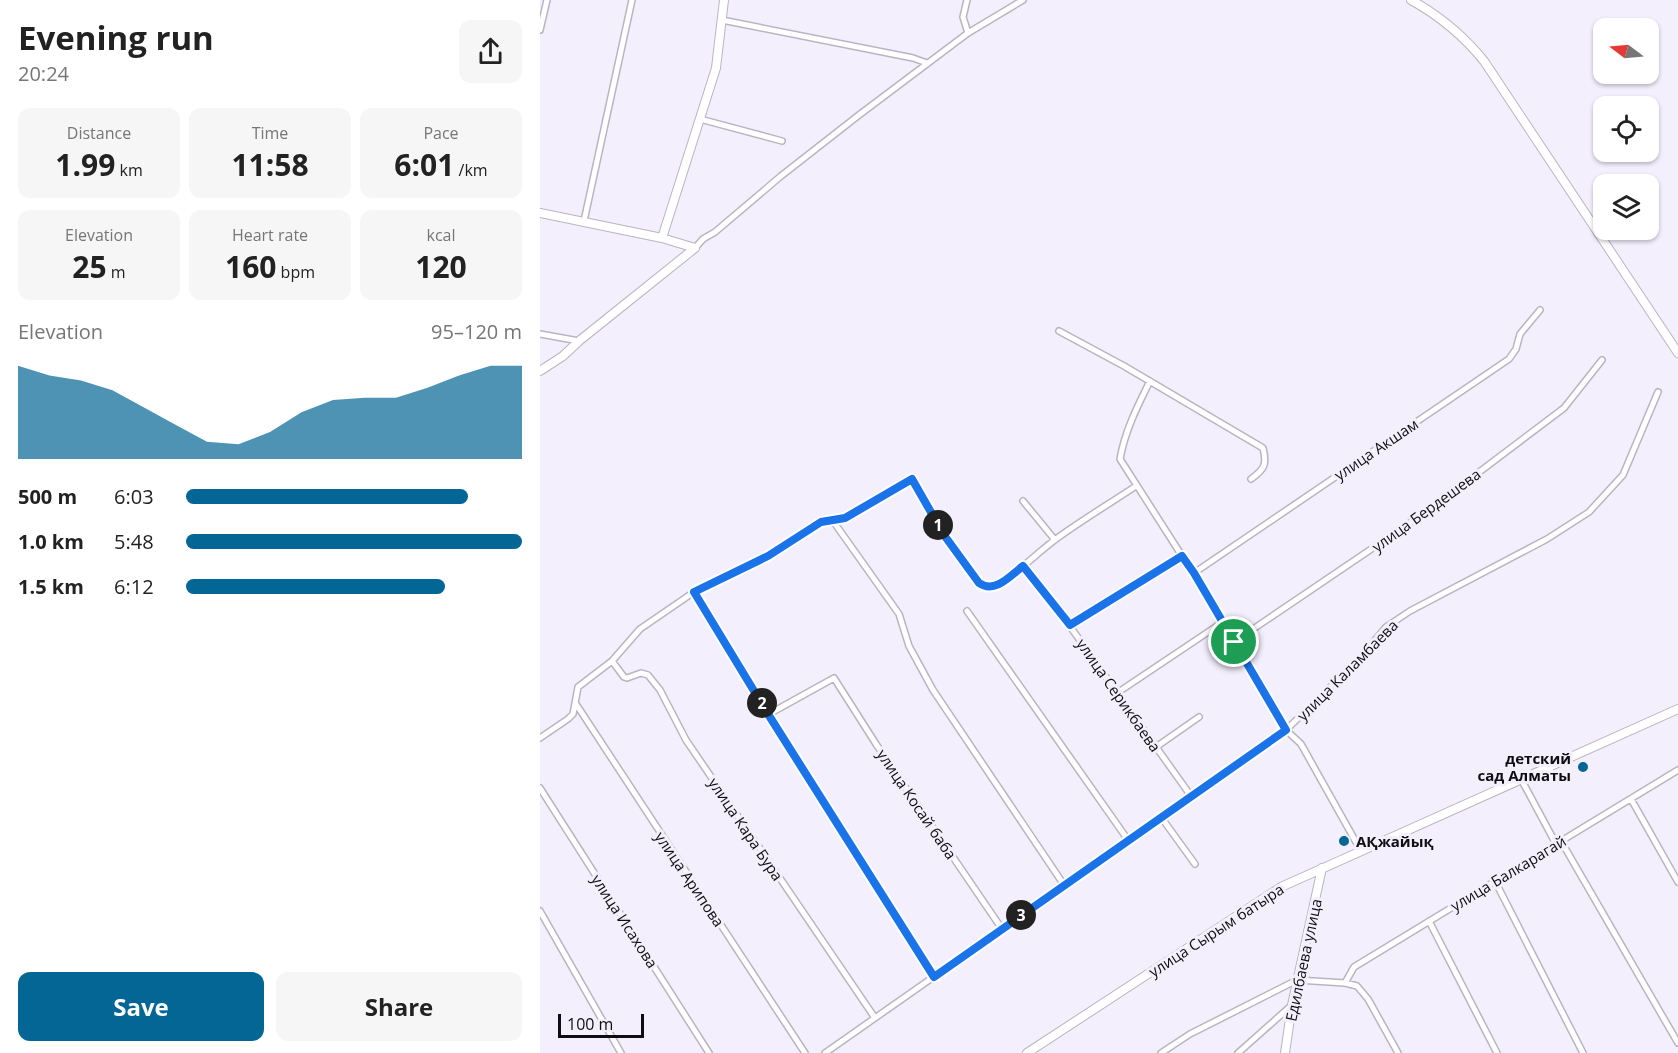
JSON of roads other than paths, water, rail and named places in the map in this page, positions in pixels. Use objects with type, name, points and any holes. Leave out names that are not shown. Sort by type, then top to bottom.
[{"type":"street","points":[[540,30],[547,0]]},
{"type":"street","points":[[585,221],[632,0]]},
{"type":"street","points":[[662,238],[716,68],[724,0]]},
{"type":"street","points":[[967,0],[963,18],[968,33]]},
{"type":"street","points":[[540,371],[563,357],[579,341],[781,176],[927,63],[968,33],[1023,0]]},
{"type":"street","points":[[1411,0],[1450,25],[1484,61],[1678,353]]},
{"type":"street","points":[[722,20],[913,58],[927,63]]},
{"type":"street","points":[[700,119],[782,141]]},
{"type":"street","points":[[540,213],[662,238],[695,248]]},
{"type":"street","name":"улица Акшам","points":[[1194,573],[1509,359],[1516,349],[1520,334],[1540,310]]},
{"type":"street","points":[[1059,331],[1150,381],[1263,448],[1266,461],[1261,472],[1251,479]]},
{"type":"street","points":[[540,334],[579,341]]},
{"type":"street","name":"улица Бердешева","points":[[1234,642],[1429,510],[1564,408],[1602,360]]},
{"type":"street","points":[[1150,381],[1131,419],[1120,459],[1194,573],[1286,730],[1301,744],[1361,851]]},
{"type":"street","name":"улица Каламбаева","points":[[825,1053],[1286,730],[1359,659],[1386,627],[1410,611],[1547,539],[1589,512],[1623,475],[1658,392]]},
{"type":"street","points":[[540,738],[573,714],[578,687],[612,661],[640,629],[694,592],[768,556],[821,522],[845,518],[912,479],[944,535],[979,583],[991,588],[1056,540],[1136,486]]},
{"type":"street","points":[[1023,501],[1056,540]]},
{"type":"street","points":[[833,521],[899,614],[909,646],[933,690],[1064,885]]},
{"type":"street","points":[[1070,625],[1182,556]]},
{"type":"street","name":"улица Серикбаева","points":[[1023,566],[1070,625],[1191,796]]},
{"type":"street","points":[[694,592],[934,977]]},
{"type":"street","points":[[966,611],[1128,840]]},
{"type":"street","points":[[1117,693],[1223,622]]},
{"type":"street","name":"улица Кара Бура","points":[[612,661],[624,677],[641,673],[648,675],[660,690],[686,740],[875,1018]]},
{"type":"street","name":"улица Косай баба","points":[[768,714],[834,678],[876,744],[1002,929]]},
{"type":"street","name":"улица Арипова","points":[[576,704],[805,1053]]},
{"type":"street","name":"улица Сырым батыра","points":[[1027,1053],[1281,887],[1678,709]]},
{"type":"street","points":[[1156,747],[1199,717]]},
{"type":"street","name":"улица Балкарагай","points":[[1344,983],[1354,967],[1678,770]]},
{"type":"street","points":[[1521,779],[1678,1043]]},
{"type":"street","name":"улица Исахова","points":[[540,788],[709,1053]]},
{"type":"street","points":[[1631,799],[1678,882]]},
{"type":"street","points":[[1161,818],[1195,864]]},
{"type":"street","name":"Едилбаева улица","points":[[1285,1053],[1297,980],[1322,868]]},
{"type":"street","points":[[1495,881],[1583,1053]]},
{"type":"street","points":[[540,911],[621,1053]]},
{"type":"street","points":[[1429,921],[1497,1053]]},
{"type":"street","points":[[1161,1053],[1190,1034],[1297,980],[1357,986],[1368,999],[1398,1053]]},
{"type":"street","points":[[1238,1053],[1292,1005]]},
{"type":"place","name":"детский сад Алматы","points":[[1583,767]]},
{"type":"place","name":"АҚжайық","points":[[1344,841]]}]
